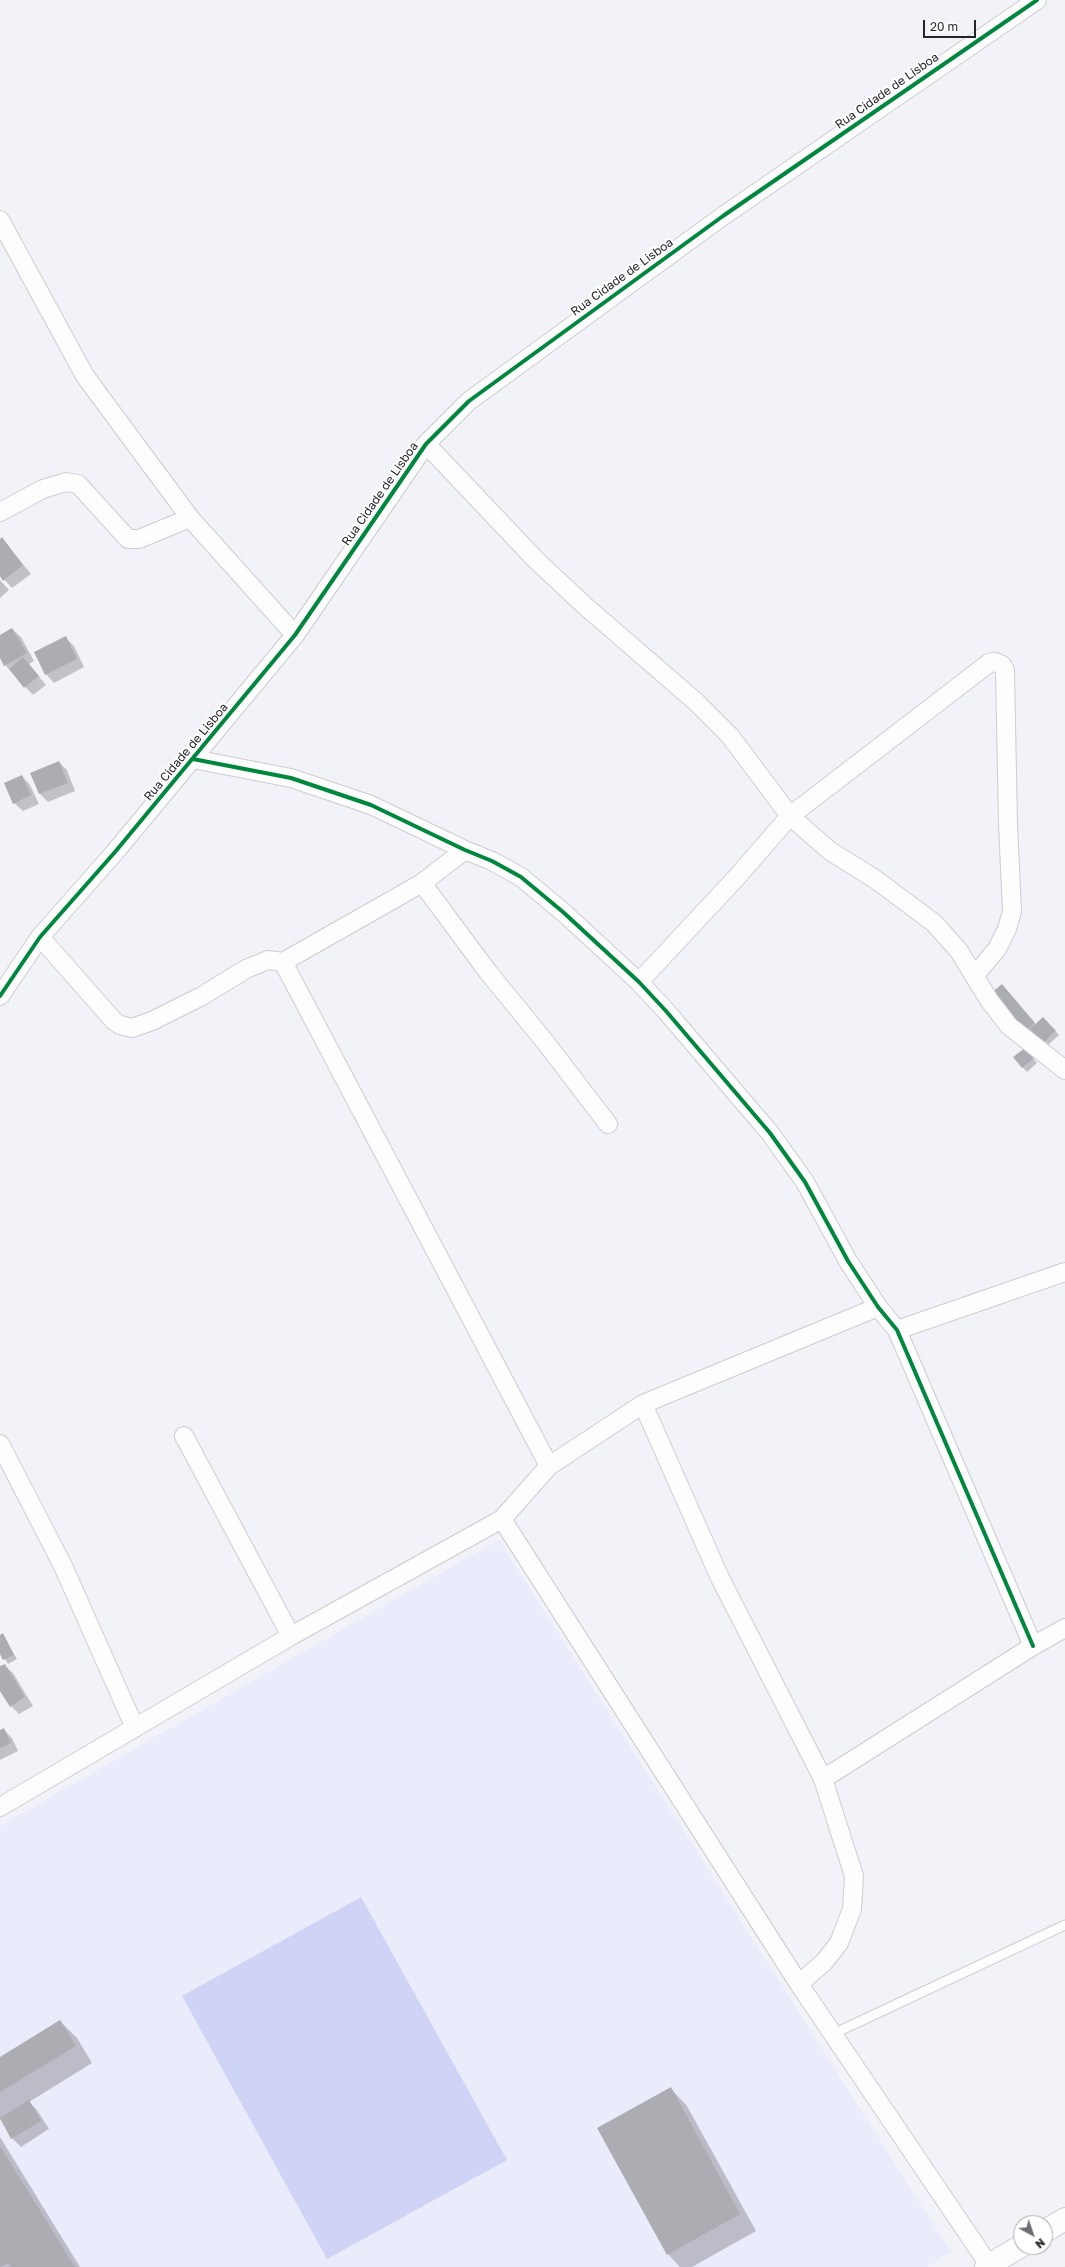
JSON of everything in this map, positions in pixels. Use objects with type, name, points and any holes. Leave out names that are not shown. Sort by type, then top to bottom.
[{"type":"street","name":"Rua Cidade de Lisboa","points":[[0,996],[40,937],[193,759],[295,634],[426,444],[469,401],[723,216],[1037,0]]},
{"type":"street","points":[[0,220],[85,376],[190,518],[295,634]]},
{"type":"street","points":[[426,444],[552,575],[660,673],[695,701],[730,736],[790,816],[830,851],[875,879],[934,923],[959,951],[989,1000],[1009,1026],[1065,1070]]},
{"type":"street","points":[[0,512],[43,489],[66,482],[78,484],[128,539],[139,539],[190,518]]},
{"type":"street","points":[[639,982],[736,878],[790,816],[989,663],[997,662],[1002,665],[1005,670],[1008,825],[1012,911],[1008,929],[997,949],[975,975]]},
{"type":"street","points":[[193,759],[298,780],[371,805],[465,850],[492,861],[521,877],[563,912],[639,982],[666,1011],[770,1133],[805,1182],[848,1261],[878,1308],[897,1330],[1033,1646]]},
{"type":"street","points":[[40,937],[114,1021],[120,1025],[132,1028],[152,1021],[202,996],[246,969],[268,960],[283,962],[422,883],[465,850]]},
{"type":"street","points":[[422,883],[488,972],[546,1043],[608,1124]]},
{"type":"street","points":[[283,962],[549,1466]]},
{"type":"street","points":[[897,1330],[1065,1272]]},
{"type":"street","points":[[0,1807],[291,1636],[502,1519],[549,1466],[643,1404],[878,1308]]},
{"type":"street","points":[[643,1404],[720,1578],[823,1779],[854,1876],[852,1909],[839,1943],[824,1962],[799,1984]]},
{"type":"street","points":[[184,1436],[291,1636]]},
{"type":"street","points":[[0,1444],[63,1566],[134,1728]]},
{"type":"street","points":[[502,1519],[799,1984],[988,2266],[1013,2251]]},
{"type":"street","points":[[823,1779],[1033,1646],[1065,1628]]},
{"type":"street","points":[[1053,2226],[1065,2219]]},
{"type":"lane","points":[[833,2034],[1065,1925]]},
{"type":"shaded area","points":[[499,1540],[951,2252],[926,2267],[0,2267],[0,1826]]},
{"type":"shaded area","points":[[361,1897],[507,2160],[327,2259],[182,1996]]},
{"type":"building","points":[[2,537],[23,565],[3,581],[0,576],[0,539]]},
{"type":"building","points":[[12,628],[27,653],[4,666],[0,658],[0,635]]},
{"type":"building","points":[[66,636],[77,659],[45,675],[34,652]]},
{"type":"building","points":[[23,657],[39,676],[24,688],[9,669]]},
{"type":"building","points":[[59,761],[68,783],[39,794],[30,773]]},
{"type":"building","points":[[22,775],[31,795],[13,804],[4,783]]},
{"type":"building","points":[[1002,984],[1035,1023],[1022,1034],[989,995]]},
{"type":"building","points":[[1043,1017],[1056,1031],[1043,1043],[1030,1029]]},
{"type":"building","points":[[1025,1048],[1034,1058],[1022,1068],[1013,1057]]},
{"type":"building","points":[[3,1633],[14,1655],[3,1660],[0,1654],[0,1635]]},
{"type":"building","points":[[5,1664],[25,1697],[10,1707],[0,1691],[0,1666]]},
{"type":"building","points":[[4,1728],[11,1743],[0,1748],[0,1730]]},
{"type":"building","points":[[60,2020],[76,2046],[0,2092],[0,2057]]},
{"type":"building","points":[[671,2087],[740,2214],[667,2255],[597,2128]]},
{"type":"building","points":[[29,2100],[41,2121],[11,2139],[0,2118]]},
{"type":"building","points":[[0,2146],[75,2267],[11,2267],[8,2263],[0,2267]]},
{"type":"cycle path","points":[[0,996],[40,937],[115,852],[295,635],[426,444],[469,401],[723,216],[1037,0]]},
{"type":"cycle path","points":[[193,759],[291,778],[371,805],[465,850],[492,861],[521,877],[563,912],[639,982],[666,1011],[770,1133],[805,1182],[848,1261],[878,1307],[897,1330],[1033,1646]]}]
